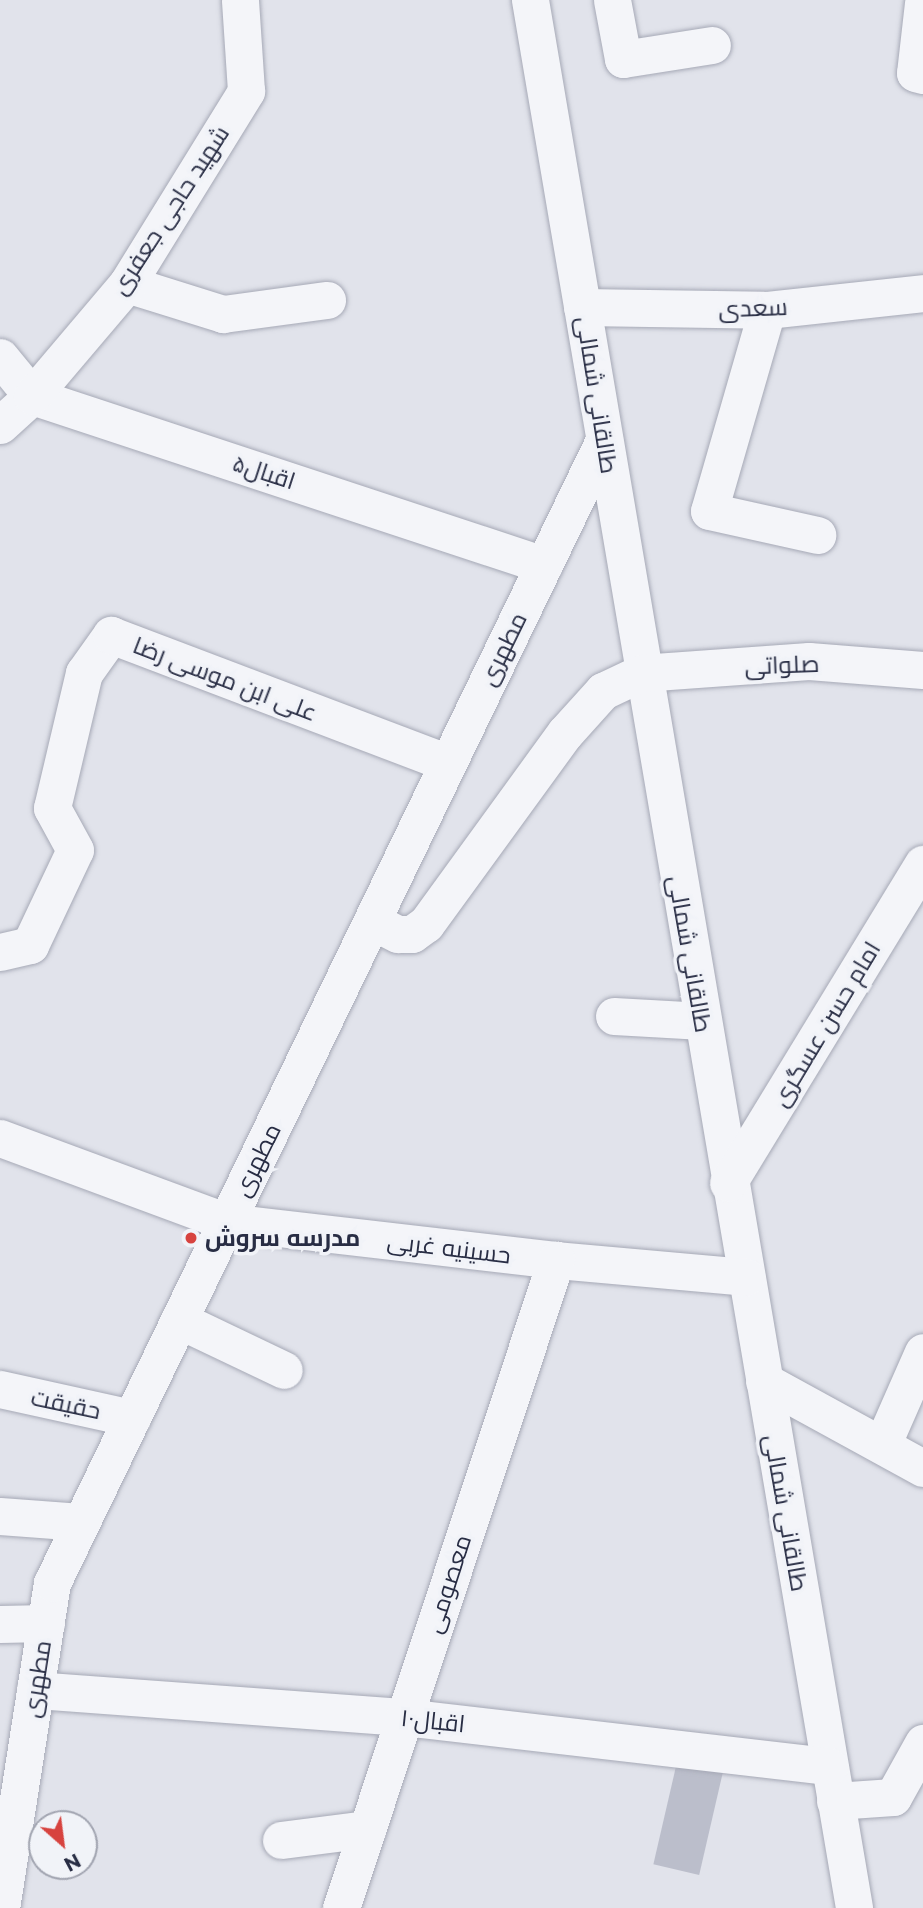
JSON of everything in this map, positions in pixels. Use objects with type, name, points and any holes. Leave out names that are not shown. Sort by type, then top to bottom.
[{"type":"street","name":"شهید حاجی جعفری","points":[[0,425],[32,396],[127,284],[246,91],[240,0]]},
{"type":"street","name":"طالقانی شمالی","points":[[530,0],[641,673],[854,1908]]},
{"type":"street","points":[[612,0],[623,60],[712,45]]},
{"type":"street","points":[[923,3],[915,73],[923,75]]},
{"type":"street","points":[[127,284],[223,314],[327,300]]},
{"type":"street","name":"سعدی","points":[[582,307],[767,310],[923,293]]},
{"type":"street","points":[[767,310],[709,510],[817,535]]},
{"type":"street","points":[[0,357],[32,396]]},
{"type":"street","name":"اقبال۵","points":[[32,396],[544,565]]},
{"type":"street","name":"مطهری","points":[[1,1908],[10,1784],[35,1689],[52,1583],[604,440]]},
{"type":"street","name":"علی ابن موسی رضا","points":[[0,951],[30,945],[75,850],[52,808],[84,673],[111,635],[448,763]]},
{"type":"street","name":"صلواتی","points":[[641,673],[809,662],[923,670]]},
{"type":"street","points":[[372,921],[398,934],[412,934],[426,924],[565,733],[603,691],[641,673]]},
{"type":"street","name":"امام حسن عسگری","points":[[728,1183],[923,864]]},
{"type":"street","points":[[614,1016],[702,1021]]},
{"type":"street","name":"حسینیه غربی","points":[[0,1138],[227,1222],[555,1260],[746,1277]]},
{"type":"street","name":"معصومی","points":[[341,1908],[555,1260]]},
{"type":"street","points":[[179,1320],[284,1370]]},
{"type":"street","points":[[883,1443],[923,1352]]},
{"type":"street","points":[[764,1381],[883,1443],[923,1468]]},
{"type":"street","name":"حقیقت","points":[[0,1389],[132,1418]]},
{"type":"street","points":[[0,1516],[81,1522]]},
{"type":"street","points":[[0,1624],[46,1623]]},
{"type":"street","name":"اقبال۱۰","points":[[35,1689],[404,1717],[832,1784],[893,1797],[923,1743]]},
{"type":"street","points":[[281,1840],[367,1829]]},
{"type":"building","points":[[677,1762],[723,1773],[699,1875],[653,1864]]},
{"type":"place","name":"مدرسه سروش","points":[[191,1238]]}]
